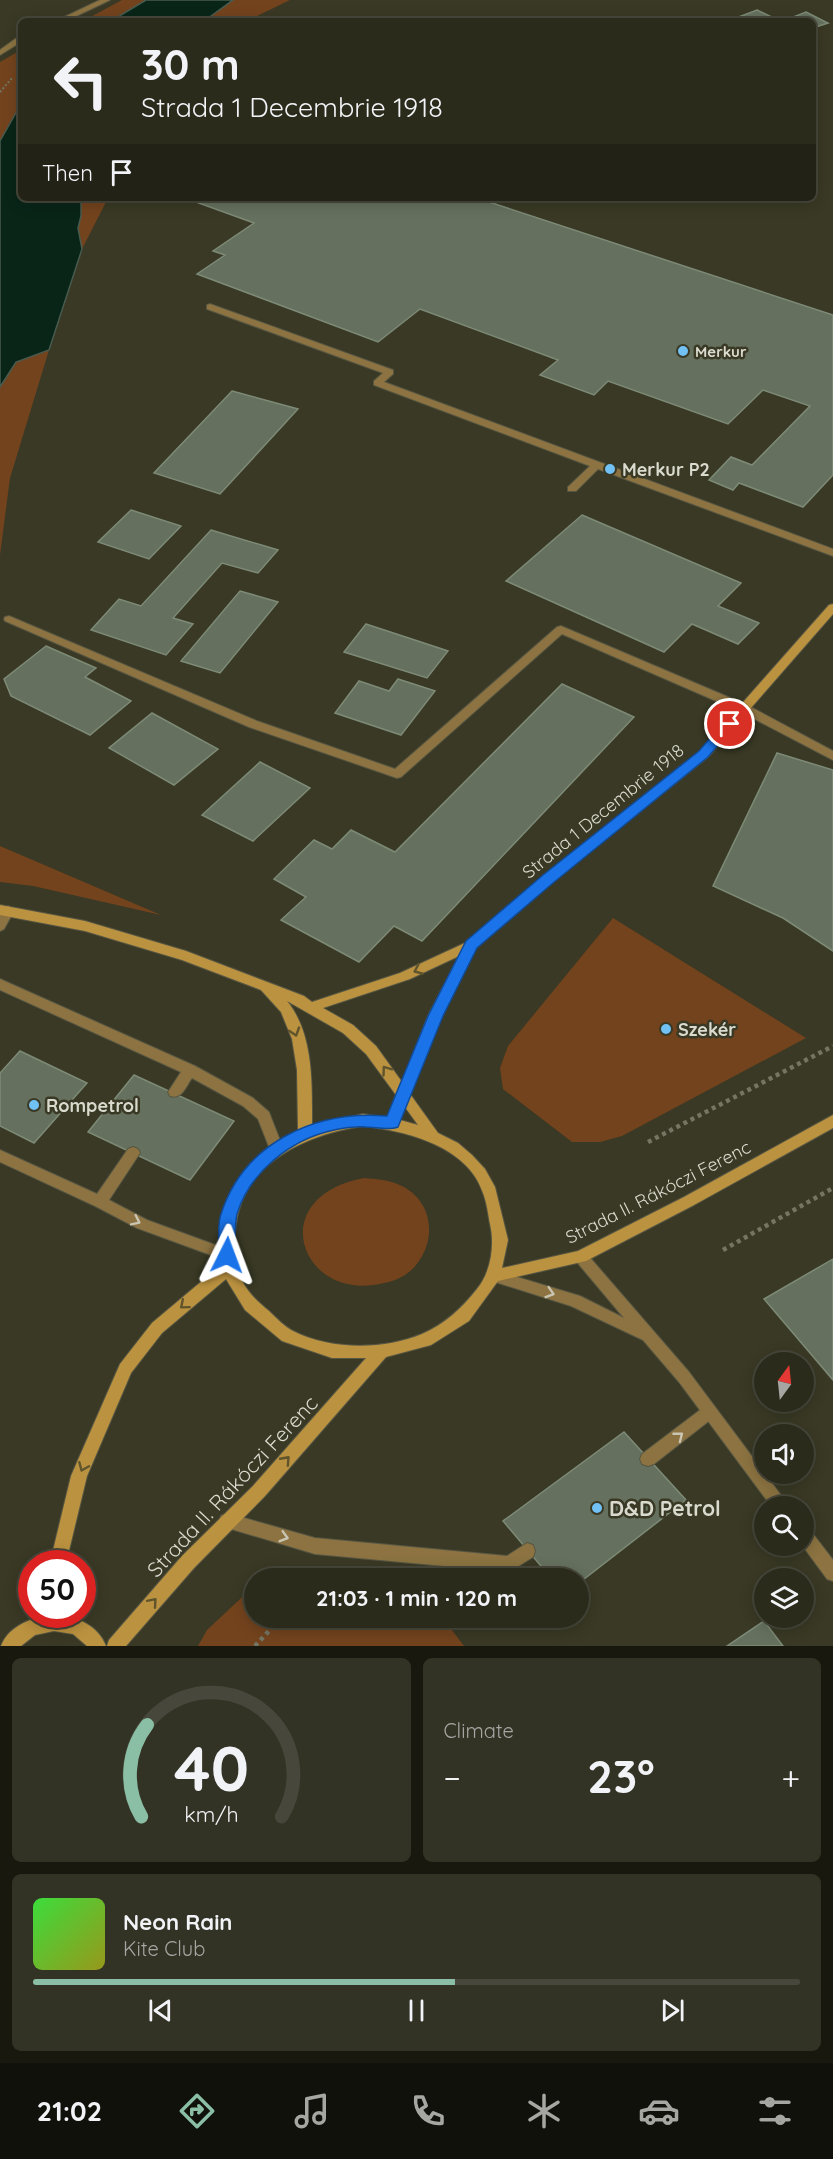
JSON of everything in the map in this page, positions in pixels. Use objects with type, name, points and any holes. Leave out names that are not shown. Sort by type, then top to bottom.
[{"type":"main road","name":"Strada 1 Decembrie 1918","points":[[392,1123],[435,1016],[471,945],[548,879],[704,754],[833,608]]},
{"type":"main road","points":[[4,910],[85,926],[186,956],[263,985],[311,1007],[348,1029],[371,1050],[432,1135]]},
{"type":"main road","points":[[311,1007],[405,976],[471,945]]},
{"type":"main road","points":[[263,985],[288,1012],[300,1046],[304,1077],[305,1132]]},
{"type":"main road","points":[[353,1121],[392,1123],[432,1135],[462,1154],[485,1180],[498,1210],[502,1243],[494,1276],[476,1304],[450,1328],[417,1344],[380,1354],[346,1354],[314,1348],[284,1334],[259,1316],[240,1293],[228,1261],[229,1215],[246,1178],[276,1148],[305,1132],[333,1124],[353,1121]]},
{"type":"main road","name":"Strada II. Rákóczi Ferenc","points":[[494,1276],[581,1257],[689,1201],[833,1121]]},
{"type":"main road","points":[[61,1550],[79,1476],[125,1369],[157,1328],[228,1261]]},
{"type":"main road","name":"Strada II. Rákóczi Ferenc","points":[[115,1646],[188,1562],[259,1491],[338,1404],[380,1354]]},
{"type":"main road","points":[[9,1646],[30,1628]]},
{"type":"main road","points":[[79,1628],[85,1630],[98,1646]]},
{"type":"street","points":[[67,18],[106,0]]},
{"type":"street","points":[[0,53],[18,41]]},
{"type":"street","points":[[210,307],[390,372],[377,383],[833,553]]},
{"type":"street","points":[[572,489],[598,464]]},
{"type":"street","points":[[9,619],[253,724],[397,774],[561,629],[743,708],[833,756]]},
{"type":"street","points":[[0,926],[4,910]]},
{"type":"street","points":[[0,984],[190,1070],[248,1102],[264,1116],[276,1148]]},
{"type":"street","points":[[175,1092],[190,1070]]},
{"type":"street","points":[[100,1203],[133,1153]]},
{"type":"street","points":[[0,1156],[142,1224],[228,1261]]},
{"type":"street","points":[[581,1257],[684,1377],[773,1496]]},
{"type":"street","points":[[494,1276],[575,1301],[648,1337]]},
{"type":"street","points":[[648,1459],[709,1412]]},
{"type":"street","points":[[227,1521],[315,1546],[509,1564],[527,1551]]},
{"type":"street","points":[[814,1548],[833,1573]]},
{"type":"path","points":[[648,1142],[833,1046]]},
{"type":"path","points":[[723,1250],[833,1188]]},
{"type":"path","points":[[255,1646],[272,1628]]},
{"type":"shaded area","points":[[122,0],[146,0],[116,18],[89,18]]},
{"type":"shaded area","points":[[146,0],[233,0],[208,18],[116,18]]},
{"type":"shaded area","points":[[233,0],[290,0],[253,18],[208,18]]},
{"type":"shaded area","points":[[18,52],[18,109],[0,141],[0,62]]},
{"type":"shaded area","points":[[18,109],[18,201],[81,201],[78,228],[82,249],[49,350],[16,362],[0,387],[0,141]]},
{"type":"shaded area","points":[[81,201],[106,201],[82,249],[78,228]]},
{"type":"shaded area","points":[[49,350],[10,478],[0,555],[0,387],[16,362]]},
{"type":"shaded area","points":[[0,846],[161,915],[33,886],[0,882]]},
{"type":"shaded area","points":[[613,918],[806,1038],[622,1136],[600,1142],[572,1142],[503,1089],[500,1068],[508,1046]]},
{"type":"shaded area","points":[[364,1178],[394,1183],[414,1194],[426,1213],[429,1234],[422,1255],[406,1275],[384,1283],[355,1285],[332,1278],[314,1264],[305,1246],[304,1225],[312,1205],[332,1189]]},
{"type":"shaded area","points":[[244,1595],[244,1628],[450,1628],[464,1646],[198,1646],[207,1630]]},
{"type":"building","points":[[757,10],[774,18],[736,18]]},
{"type":"building","points":[[806,12],[828,23],[816,27],[816,18],[791,18]]},
{"type":"building","name":"Merkur","points":[[193,201],[486,201],[833,315],[833,475],[803,507],[739,483],[733,490],[709,480],[731,457],[752,465],[810,406],[763,390],[728,424],[608,381],[594,395],[540,375],[558,360],[420,309],[378,342],[197,274],[225,255],[213,251],[254,223]]},
{"type":"building","points":[[232,391],[298,409],[220,494],[154,473]]},
{"type":"building","points":[[131,510],[181,526],[149,559],[98,542]]},
{"type":"building","points":[[582,515],[741,583],[718,606],[759,623],[738,644],[692,624],[664,652],[506,581]]},
{"type":"building","points":[[211,530],[278,550],[258,573],[222,563],[173,618],[193,624],[166,655],[91,630],[119,599],[141,606]]},
{"type":"building","points":[[240,591],[278,602],[220,673],[181,661]]},
{"type":"building","points":[[366,624],[448,651],[427,678],[344,652]]},
{"type":"building","points":[[46,646],[96,668],[85,677],[131,701],[90,735],[11,696],[4,679]]},
{"type":"building","points":[[398,679],[435,691],[401,735],[335,713],[359,681],[389,691]]},
{"type":"building","points":[[562,684],[634,717],[422,941],[394,926],[359,962],[281,920],[306,897],[274,879],[314,840],[332,849],[351,830],[395,852]]},
{"type":"building","points":[[152,713],[218,749],[174,785],[109,748]]},
{"type":"building","points":[[777,753],[833,770],[833,951],[783,918],[713,886]]},
{"type":"building","points":[[260,762],[310,788],[253,841],[202,815]]},
{"type":"building","name":"Rompetrol","points":[[20,1051],[87,1083],[34,1143],[0,1126],[0,1073]]},
{"type":"building","points":[[134,1075],[234,1121],[190,1180],[88,1132]]},
{"type":"building","points":[[833,1259],[833,1380],[814,1358],[814,1352],[809,1352],[764,1299]]},
{"type":"building","points":[[624,1432],[686,1500],[589,1575],[589,1568],[543,1568],[503,1521]]},
{"type":"building","points":[[754,1628],[769,1628],[783,1646],[727,1646]]},
{"type":"place","name":"Merkur","points":[[683,351]]},
{"type":"place","name":"Merkur P2","points":[[610,469]]},
{"type":"place","name":"Szekér","points":[[666,1029]]},
{"type":"place","name":"Rompetrol","points":[[34,1105]]},
{"type":"place","name":"D&D Petrol","points":[[597,1508]]},
{"type":"route","points":[[227,1255],[229,1215],[246,1178],[276,1148],[305,1132],[333,1124],[363,1120],[392,1123],[435,1016],[471,945],[548,879],[704,754],[730,724]]}]
